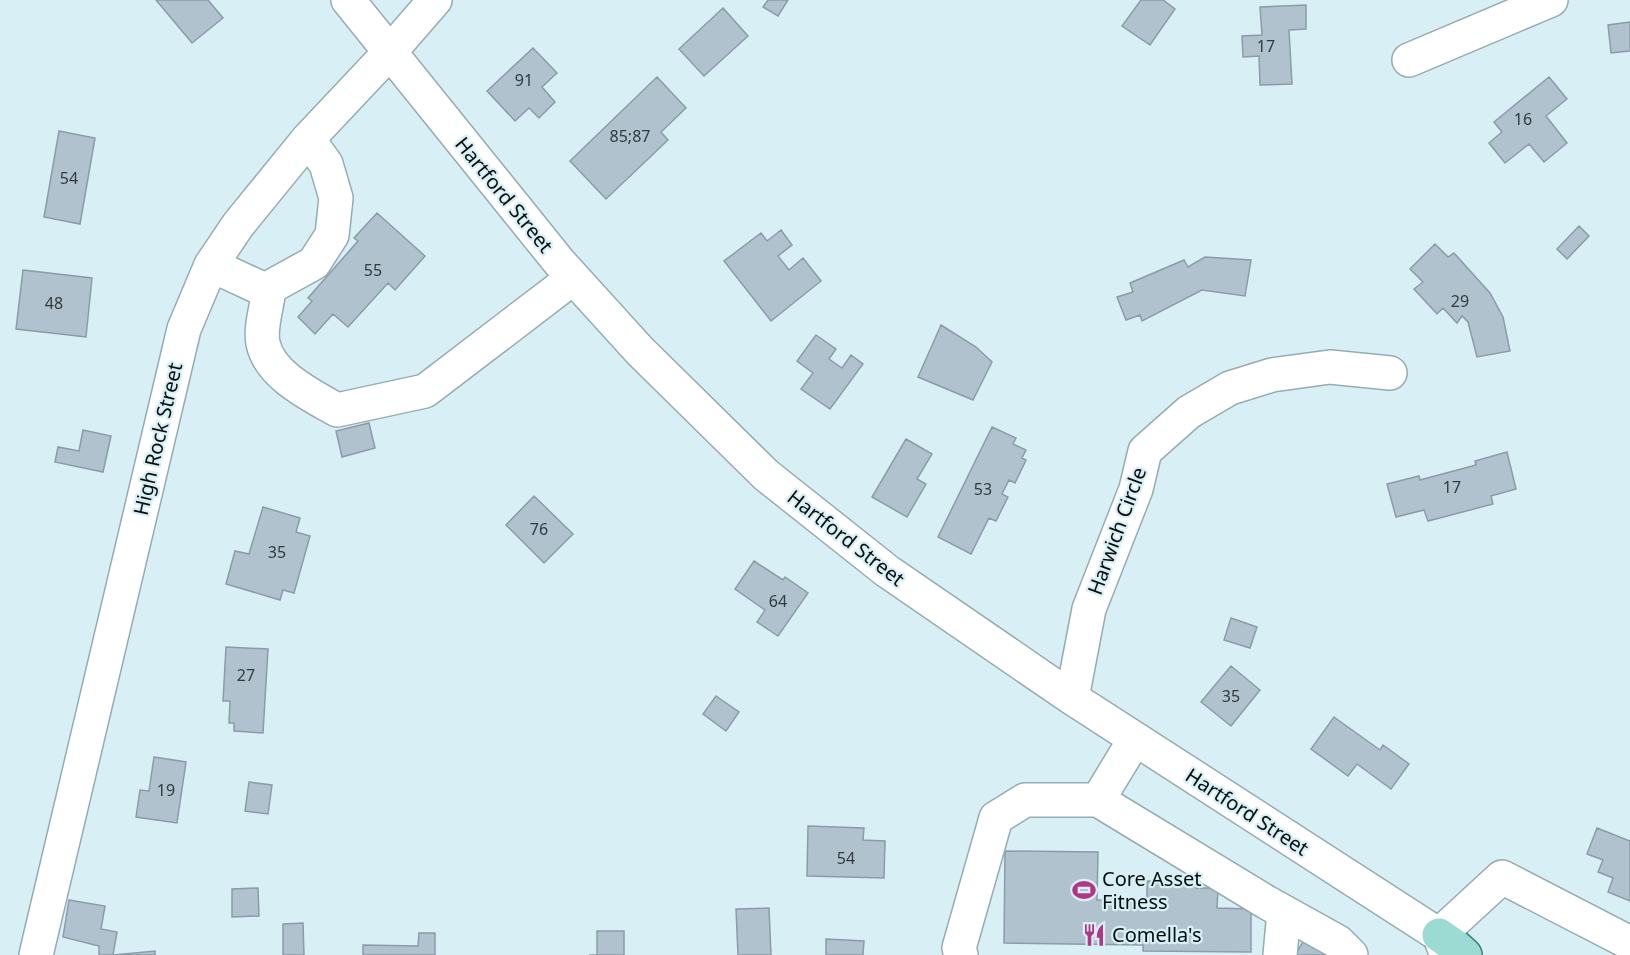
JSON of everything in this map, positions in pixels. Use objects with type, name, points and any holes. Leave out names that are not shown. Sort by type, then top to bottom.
[{"type":"main road","points":[[1443,945],[1455,945],[1465,955]]},
{"type":"street","name":"Hartford Street","points":[[348,0],[573,278],[640,351],[766,475],[887,571],[1072,698],[1443,945]]},
{"type":"street","name":"High Rock Street","points":[[36,955],[184,329],[211,265],[238,225],[308,139],[435,0]]},
{"type":"street","points":[[1409,60],[1551,0]]},
{"type":"street","points":[[265,290],[314,263],[332,235],[336,198],[326,164],[308,139]]},
{"type":"street","points":[[211,265],[265,290],[268,296],[262,342],[268,358],[288,381],[337,410],[425,391],[573,278]]},
{"type":"street","name":"Harwich Circle","points":[[1072,698],[1089,609],[1136,489],[1145,451],[1189,412],[1230,388],[1272,375],[1330,367],[1390,373]]},
{"type":"street","points":[[1098,800],[1135,739]]},
{"type":"street","points":[[961,955],[958,948],[996,818],[1025,800],[1098,800],[1338,942],[1352,955]]},
{"type":"street","points":[[1443,945],[1502,877],[1630,943]]},
{"type":"street","points":[[1280,955],[1284,912]]},
{"type":"building","points":[[156,0],[208,0],[223,18],[192,43]]},
{"type":"building","points":[[768,0],[788,0],[778,16],[763,7]]},
{"type":"building","points":[[1141,0],[1163,0],[1175,9],[1150,45],[1122,26]]},
{"type":"building","points":[[1306,5],[1306,29],[1289,30],[1292,84],[1260,85],[1259,56],[1243,57],[1242,36],[1262,35],[1260,7]]},
{"type":"building","points":[[723,8],[748,36],[704,76],[679,49]]},
{"type":"building","points":[[1630,22],[1630,51],[1611,53],[1608,25]]},
{"type":"building","points":[[533,48],[557,73],[542,87],[555,102],[539,118],[529,108],[515,121],[487,91]]},
{"type":"building","points":[[657,77],[686,108],[661,132],[668,140],[606,199],[570,161]]},
{"type":"building","points":[[1549,77],[1567,99],[1546,116],[1567,143],[1544,162],[1529,144],[1505,163],[1489,143],[1502,132],[1494,122]]},
{"type":"building","points":[[59,131],[95,138],[80,224],[44,217]]},
{"type":"building","points":[[377,213],[425,256],[395,290],[388,283],[348,327],[333,314],[315,334],[298,317],[312,301],[308,298],[358,241],[354,238]]},
{"type":"building","points":[[1579,226],[1589,236],[1567,259],[1557,249]]},
{"type":"building","points":[[781,230],[792,245],[778,256],[789,270],[803,258],[821,281],[771,321],[724,261],[761,233],[767,241]]},
{"type":"building","points":[[1435,244],[1448,257],[1454,253],[1490,293],[1503,317],[1510,351],[1477,357],[1468,322],[1462,316],[1457,323],[1443,308],[1437,314],[1414,289],[1423,282],[1410,269]]},
{"type":"building","points":[[1205,257],[1251,260],[1245,296],[1202,290],[1142,321],[1140,315],[1126,320],[1117,297],[1133,292],[1130,283],[1184,260],[1188,267]]},
{"type":"building","points":[[23,270],[92,278],[86,337],[16,329]]},
{"type":"building","points":[[941,325],[976,347],[992,362],[973,400],[918,377]]},
{"type":"building","points":[[816,335],[836,349],[829,359],[842,368],[851,355],[863,364],[830,409],[801,389],[813,373],[797,361]]},
{"type":"building","points":[[369,423],[375,448],[342,457],[336,431]]},
{"type":"building","points":[[992,427],[1016,438],[1013,444],[1026,450],[1022,458],[1026,460],[1015,483],[1009,480],[1002,494],[1008,497],[996,521],[989,518],[971,554],[938,537]]},
{"type":"building","points":[[83,430],[111,436],[103,472],[55,462],[58,447],[79,451]]},
{"type":"building","points":[[906,439],[932,454],[917,479],[926,484],[907,517],[872,497]]},
{"type":"building","points":[[1507,452],[1516,489],[1491,496],[1493,504],[1428,521],[1424,510],[1396,517],[1387,484],[1419,476],[1420,480],[1476,465],[1475,461]]},
{"type":"building","points":[[534,496],[573,534],[544,563],[506,525]]},
{"type":"building","points":[[263,507],[300,518],[296,532],[310,536],[294,593],[283,590],[280,600],[226,584],[235,551],[249,554]]},
{"type":"building","points":[[754,561],[783,580],[785,577],[808,593],[778,636],[757,622],[765,610],[735,589]]},
{"type":"building","points":[[1231,618],[1257,627],[1250,648],[1224,640]]},
{"type":"building","points":[[226,647],[268,649],[263,733],[234,731],[234,723],[229,723],[230,701],[223,701]]},
{"type":"building","points":[[1231,666],[1260,690],[1231,726],[1201,702]]},
{"type":"building","points":[[716,696],[739,712],[726,731],[703,714]]},
{"type":"building","points":[[1334,717],[1380,750],[1383,745],[1409,764],[1391,789],[1357,764],[1348,776],[1311,749]]},
{"type":"building","points":[[154,757],[186,762],[177,823],[136,817],[140,790],[149,791]]},
{"type":"building","points":[[249,782],[272,785],[268,814],[245,811]]},
{"type":"building","points":[[808,826],[864,828],[863,840],[885,841],[884,878],[807,876]]},
{"type":"building","points":[[1597,828],[1630,841],[1630,901],[1608,892],[1613,878],[1598,872],[1603,860],[1587,854]]},
{"type":"building","points":[[1005,851],[1098,852],[1097,900],[1147,900],[1147,881],[1197,882],[1196,888],[1218,888],[1217,908],[1251,909],[1251,952],[1143,951],[1143,945],[1004,943]]},
{"type":"building","points":[[258,888],[259,916],[232,917],[232,889]]},
{"type":"building","points":[[69,900],[105,906],[101,929],[117,932],[113,955],[99,955],[99,946],[63,937]]},
{"type":"building","points":[[769,908],[771,955],[738,955],[736,909]]},
{"type":"building","points":[[303,923],[304,955],[283,955],[283,924]]},
{"type":"building","points":[[597,931],[624,931],[624,955],[597,955]]},
{"type":"building","points":[[419,933],[435,933],[435,955],[363,955],[363,945],[418,946]]},
{"type":"building","points":[[826,939],[864,941],[863,955],[826,955]]},
{"type":"building","points":[[1304,940],[1326,955],[1295,955]]},
{"type":"building","points":[[155,951],[155,955],[113,955]]},
{"type":"place","name":"Core Asset Fitness","points":[[1084,890]]},
{"type":"place","name":"Comella's","points":[[1094,935]]}]
